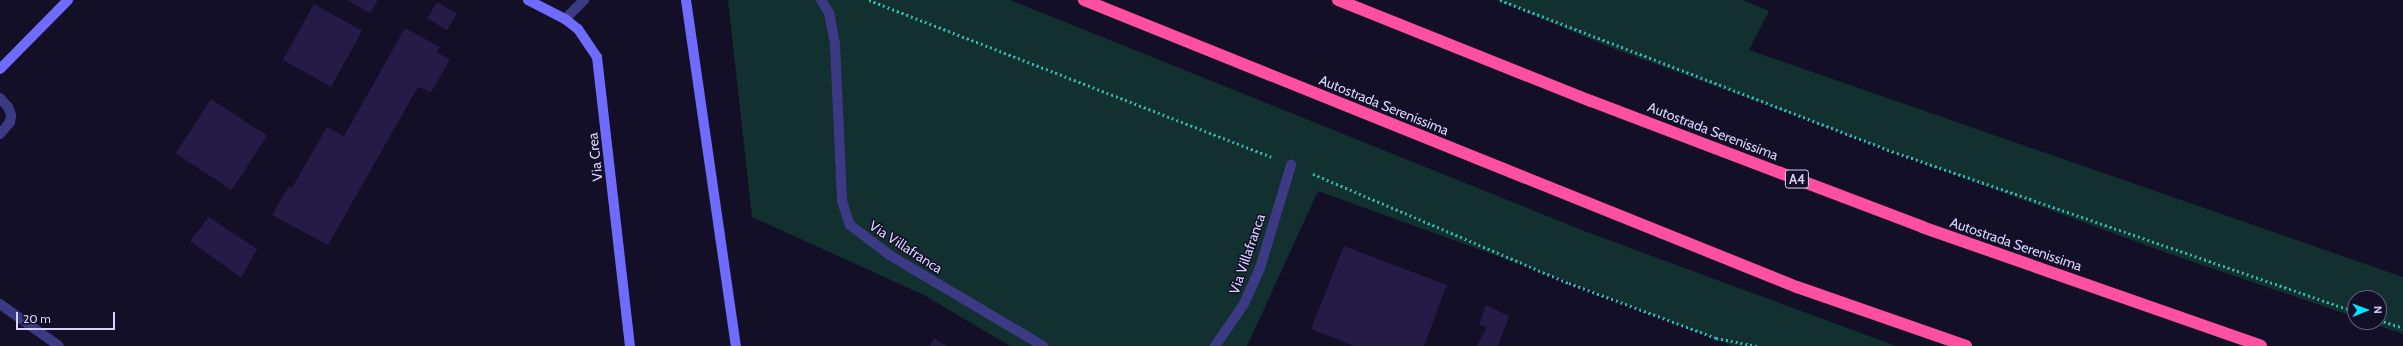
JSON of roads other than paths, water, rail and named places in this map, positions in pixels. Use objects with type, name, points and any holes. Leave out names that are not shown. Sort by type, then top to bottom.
[{"type":"highway","name":"Autostrada Serenissima","points":[[1084,0],[1797,287],[1966,346]]},
{"type":"highway","name":"Autostrada Serenissima","points":[[1338,0],[1591,101],[1922,226],[2261,346]]},
{"type":"street","points":[[0,69],[68,0]]},
{"type":"street","name":"Via Crea","points":[[528,0],[565,18],[578,29],[597,58],[630,346]]},
{"type":"street","points":[[565,18],[584,0]]},
{"type":"street","points":[[686,0],[736,346]]},
{"type":"street","name":"Via Villafranca","points":[[821,0],[829,13],[835,45],[839,98],[842,201],[850,225],[891,256],[1043,346]]},
{"type":"street","points":[[0,98],[8,106],[11,115],[10,122],[0,134]]},
{"type":"street","name":"Via Villafranca","points":[[1215,346],[1244,304],[1260,268],[1290,165]]},
{"type":"street","points":[[0,304],[58,346]]}]
